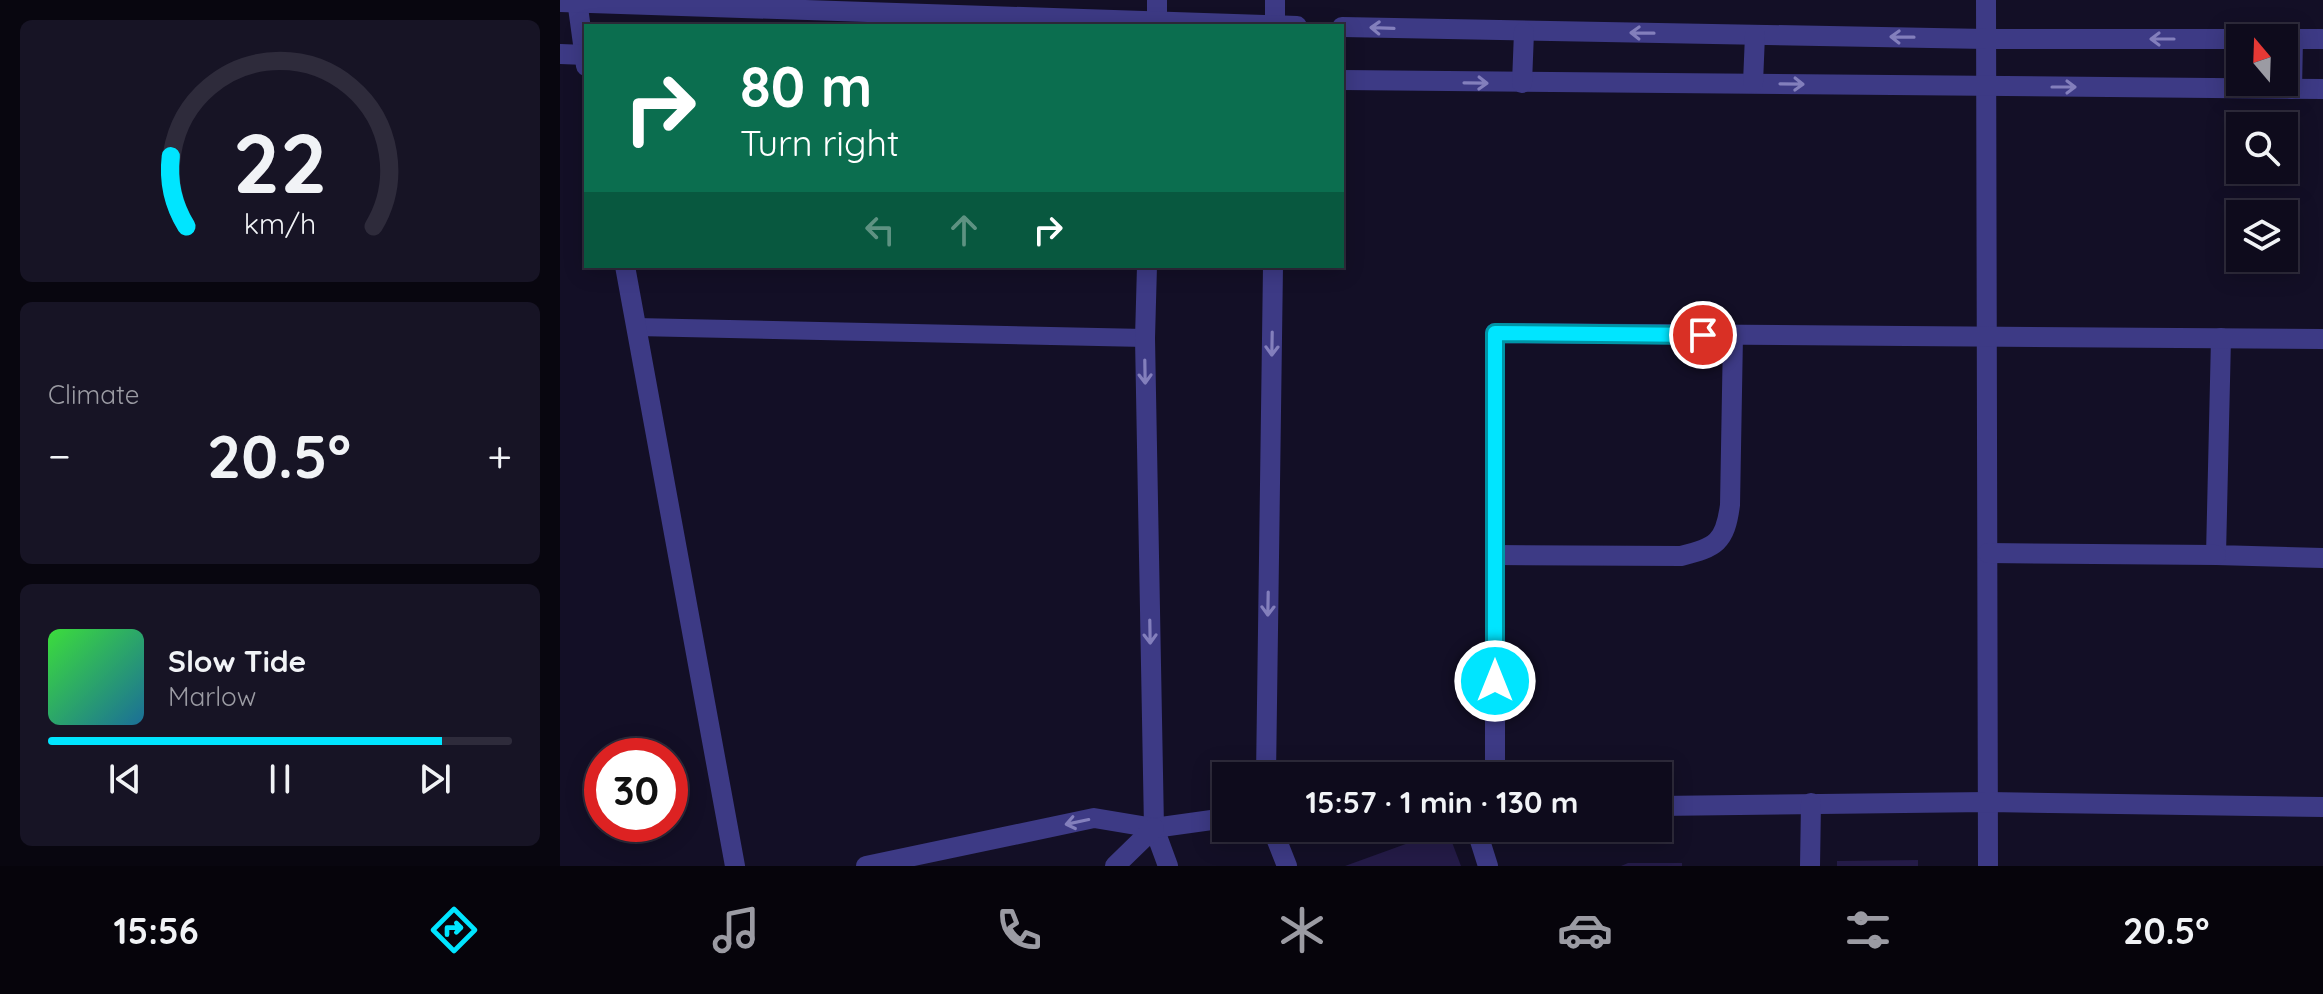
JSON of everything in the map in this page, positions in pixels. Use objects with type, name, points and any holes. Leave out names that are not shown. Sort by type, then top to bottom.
[{"type":"street","points":[[584,55],[571,2],[1157,24],[1157,0]]},
{"type":"street","points":[[1275,0],[1275,24]]},
{"type":"street","points":[[1986,0],[1988,866]]},
{"type":"street","points":[[1344,27],[1986,39],[2226,39]]},
{"type":"street","points":[[1522,83],[1524,32]]},
{"type":"street","points":[[1753,83],[1755,35]]},
{"type":"street","points":[[2298,39],[2323,39]]},
{"type":"street","points":[[560,54],[584,59]]},
{"type":"street","points":[[1344,80],[2226,89]]},
{"type":"street","points":[[2298,89],[2323,89]]},
{"type":"street","points":[[625,268],[735,866]]},
{"type":"street","points":[[1147,268],[1145,338],[1154,828],[1168,866]]},
{"type":"street","points":[[1266,762],[1273,268]]},
{"type":"street","points":[[1495,762],[1495,333],[2323,339]]},
{"type":"street","points":[[1495,555],[1681,556],[1709,549],[1727,530],[1730,505],[1733,335]]},
{"type":"street","points":[[2216,555],[2221,338]]},
{"type":"street","points":[[1988,553],[2323,558]]},
{"type":"street","points":[[1672,806],[1988,802],[2323,807]]},
{"type":"street","points":[[1810,866],[1811,803]]},
{"type":"street","points":[[866,866],[1094,818],[1154,828],[1212,820]]},
{"type":"street","points":[[1115,866],[1154,828]]},
{"type":"street","points":[[1278,842],[1287,866]]},
{"type":"street","points":[[1480,842],[1488,866]]},
{"type":"lane","points":[[636,327],[1145,338]]},
{"type":"building","points":[[1411,842],[1452,842],[1461,866],[1345,866]]},
{"type":"building","points":[[1918,860],[1918,866],[1837,866],[1837,861]]},
{"type":"building","points":[[1628,863],[1682,863],[1682,866],[1621,866]]},
{"type":"route","points":[[1495,681],[1495,333],[1703,335]]}]
